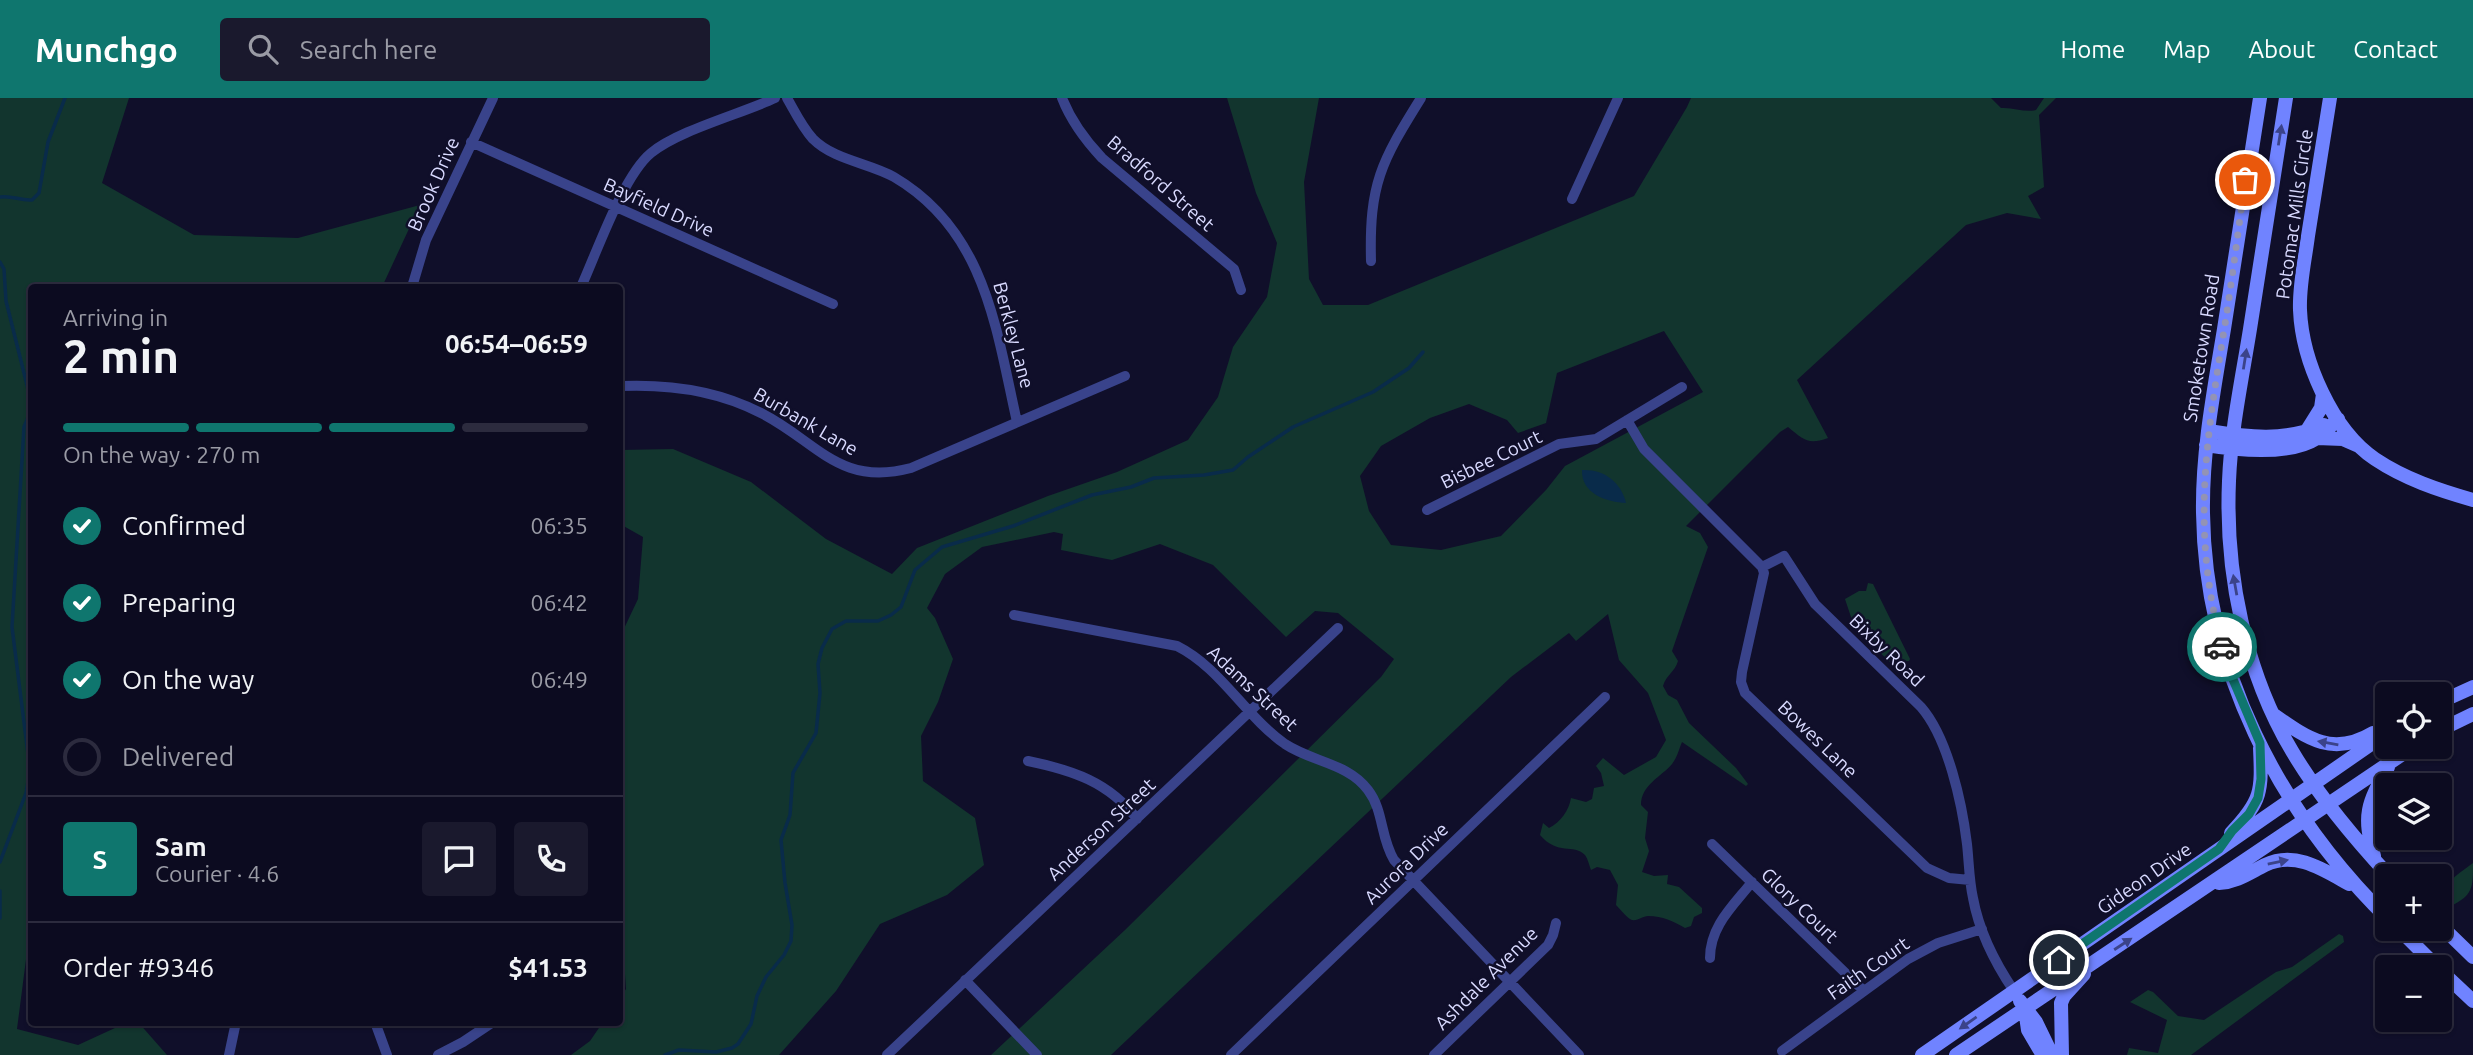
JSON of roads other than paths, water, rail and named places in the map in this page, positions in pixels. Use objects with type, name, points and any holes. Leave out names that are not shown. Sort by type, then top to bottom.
[{"type":"main road","name":"Smoketown Road","points":[[2260,98],[2207,438],[2203,515],[2210,593],[2225,658],[2260,743],[2304,822],[2358,889]]},
{"type":"main road","points":[[2286,98],[2232,442],[2228,508],[2233,572],[2248,643],[2273,713],[2313,784],[2378,864]]},
{"type":"main road","name":"Potomac Mills Circle","points":[[2330,98],[2300,290],[2306,346],[2323,394],[2338,419],[2372,457],[2411,479],[2473,500]]},
{"type":"main road","points":[[2311,435],[2323,394]]},
{"type":"main road","points":[[2207,438],[2276,449],[2311,435],[2338,419]]},
{"type":"main road","points":[[2311,435],[2343,439],[2363,449]]},
{"type":"main road","points":[[2452,697],[2473,687]]},
{"type":"main road","points":[[2273,713],[2301,734],[2330,744],[2354,743],[2375,733]]},
{"type":"main road","points":[[2452,724],[2473,714]]},
{"type":"main road","name":"Gideon Drive","points":[[1922,1055],[2375,741]]},
{"type":"main road","points":[[2219,849],[2255,804],[2261,779],[2260,743]]},
{"type":"main road","points":[[1956,1055],[2396,759]]},
{"type":"main road","points":[[2375,861],[2369,837],[2368,805],[2390,763]]},
{"type":"main road","points":[[2214,883],[2241,879],[2276,861],[2293,860],[2314,865],[2358,889],[2375,906]]},
{"type":"main road","points":[[2452,937],[2473,957]]},
{"type":"main road","points":[[2411,941],[2425,955]]},
{"type":"main road","points":[[2062,1055],[2061,1003],[2091,965]]},
{"type":"main road","points":[[2452,981],[2473,1001]]},
{"type":"main road","points":[[2014,991],[2036,1022],[2052,1055]]},
{"type":"main road","points":[[2025,1008],[2028,1030],[2042,1055]]},
{"type":"street","name":"Brook Drive","points":[[413,284],[426,240],[493,98]]},
{"type":"street","points":[[582,284],[635,170],[651,153],[688,134],[775,98]]},
{"type":"street","name":"Berkley Lane","points":[[787,98],[814,141],[836,154],[880,170],[910,187],[930,204],[958,237],[990,299],[1017,422]]},
{"type":"street","name":"Bradford Street","points":[[1062,98],[1088,143],[1102,158],[1234,269],[1241,290]]},
{"type":"street","points":[[1371,261],[1371,215],[1377,178],[1392,144],[1421,98]]},
{"type":"street","points":[[1572,199],[1618,98]]},
{"type":"street","name":"Bayfield Drive","points":[[471,142],[832,304]]},
{"type":"street","name":"Burbank Lane","points":[[623,386],[684,388],[732,401],[786,427],[830,459],[846,467],[879,473],[911,468],[1125,376]]},
{"type":"street","name":"Bisbee Court","points":[[1427,510],[1559,444],[1595,439],[1682,387]]},
{"type":"street","points":[[1628,420],[1644,449],[1762,567]]},
{"type":"street","name":"Bixby Road","points":[[1762,567],[1784,556],[1815,604],[1927,714],[1941,738],[1962,816],[1970,880],[1982,929],[1987,944],[2014,991]]},
{"type":"street","name":"Bowes Lane","points":[[1762,567],[1764,573],[1742,672],[1741,682],[1745,692],[1927,867],[1949,878],[1970,880]]},
{"type":"street","name":"Adams Street","points":[[1014,615],[1177,646],[1198,659],[1282,742],[1315,759],[1348,771],[1360,781],[1375,802],[1387,849],[1413,881],[1579,1055]]},
{"type":"street","name":"Anderson Street","points":[[887,1055],[1338,628]]},
{"type":"street","name":"Aurora Drive","points":[[1231,1055],[1605,697]]},
{"type":"street","points":[[1028,761],[1056,766],[1096,782],[1120,799],[1137,819]]},
{"type":"street","name":"Glory Court","points":[[1712,844],[1864,991]]},
{"type":"street","points":[[1710,958],[1710,947],[1718,926],[1752,882]]},
{"type":"street","name":"Ashdale Avenue","points":[[1434,1055],[1548,945],[1556,923]]},
{"type":"street","name":"Faith Court","points":[[1782,1051],[1927,948],[1982,929]]},
{"type":"street","points":[[965,981],[1037,1055]]},
{"type":"street","points":[[229,1055],[235,1026]]},
{"type":"street","points":[[376,1026],[387,1055]]},
{"type":"street","points":[[438,1055],[487,1026]]},
{"type":"water","points":[[1582,470],[1604,474],[1610,478],[1620,489],[1626,503],[1611,501],[1590,491]]},
{"type":"waterway","points":[[0,197],[32,200],[39,193],[48,142],[65,98]]},
{"type":"waterway","points":[[0,262],[4,269],[6,301],[28,389]]},
{"type":"waterway","points":[[665,1055],[679,1050],[716,1052],[738,1044],[751,1024],[757,996],[766,977],[784,955],[791,941],[792,925],[781,840],[790,815],[793,773],[816,733],[820,693],[818,664],[822,648],[832,629],[846,621],[878,621],[891,615],[901,607],[915,570],[942,547],[1013,526],[1092,495],[1131,487],[1154,478],[1233,470],[1293,427],[1373,392],[1409,368],[1423,352]]},
{"type":"waterway","points":[[28,418],[24,427],[12,627],[28,754]]},
{"type":"waterway","points":[[0,862],[28,782]]},
{"type":"waterway","points":[[0,891],[0,918]]}]
